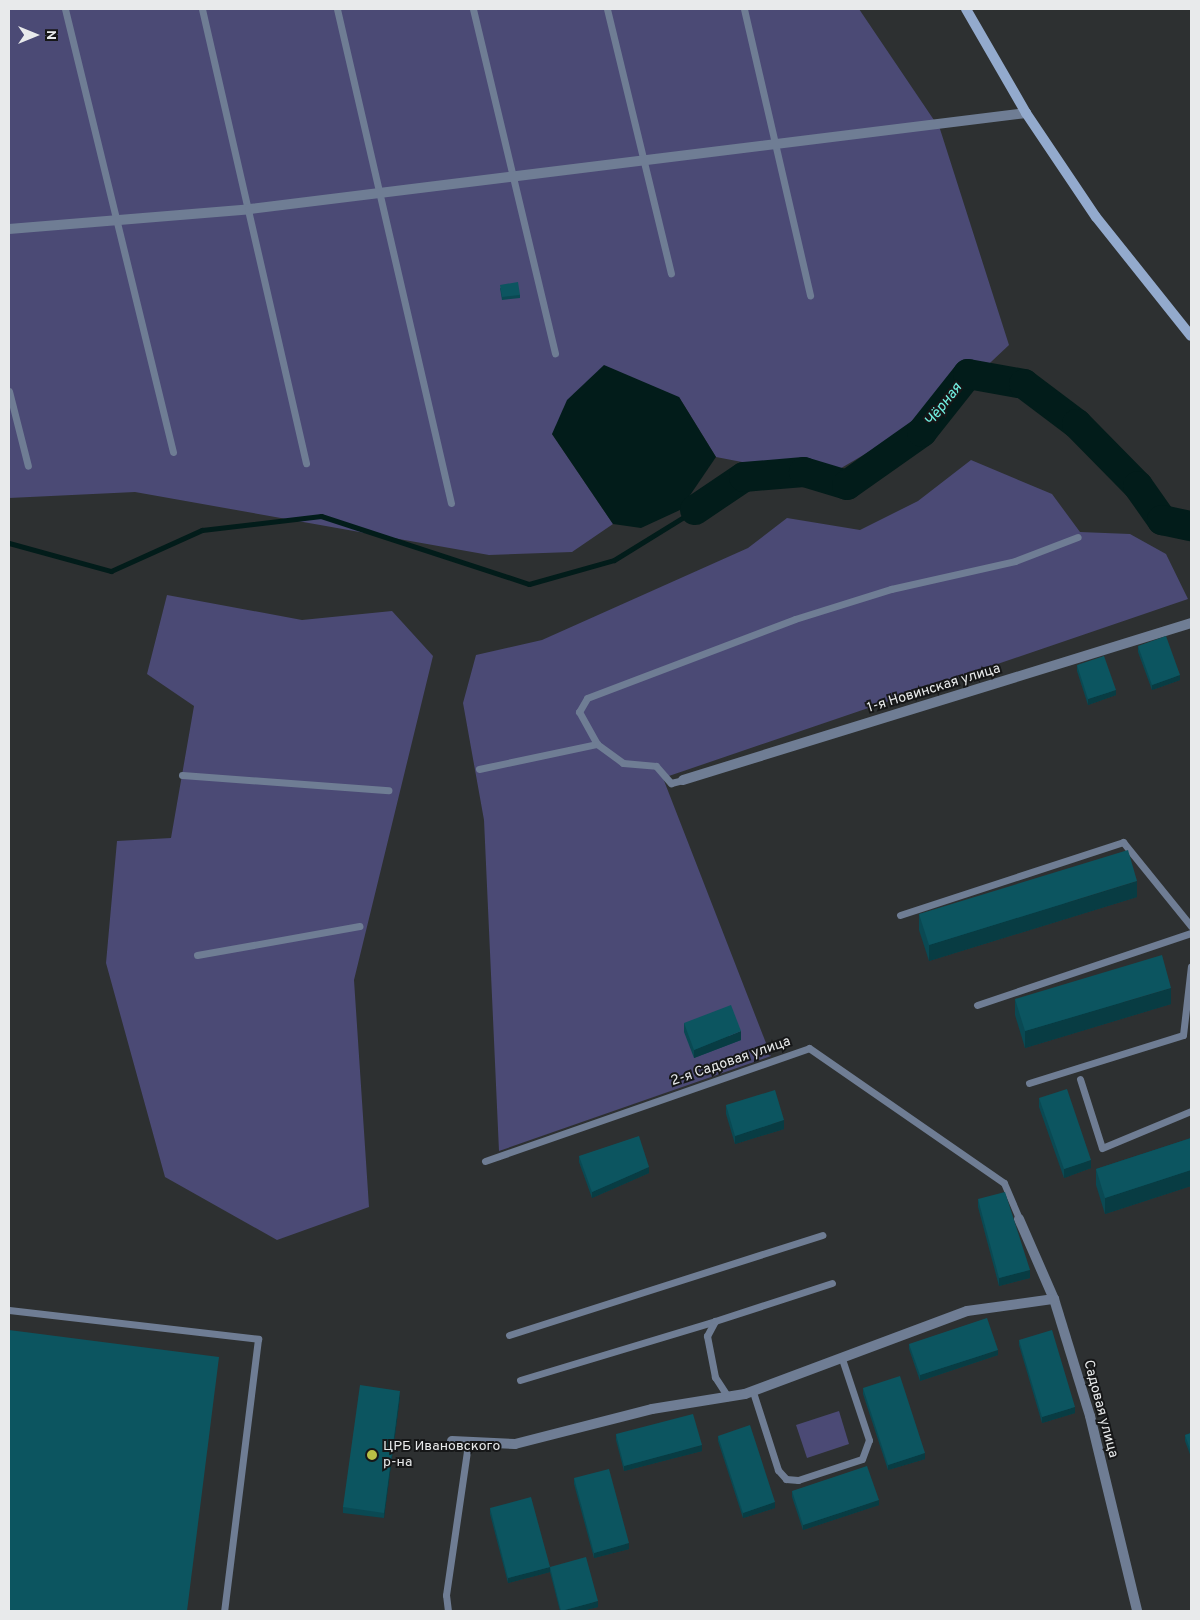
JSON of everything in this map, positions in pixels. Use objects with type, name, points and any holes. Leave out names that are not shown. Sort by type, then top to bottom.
[{"type":"main road","points":[[966,9],[1026,113],[1096,217],[1191,336]]},
{"type":"street","points":[[9,229],[250,209],[1026,113]]},
{"type":"street","name":"1-я Новинская улица","points":[[683,780],[1191,623]]},
{"type":"street","name":"Садовая улица","points":[[1019,1219],[1054,1299],[1090,1416],[1136,1611]]},
{"type":"street","points":[[452,1441],[468,1444],[515,1444],[652,1409],[753,1392],[967,1311],[1054,1299]]},
{"type":"lane","points":[[65,9],[119,220],[173,452]]},
{"type":"lane","points":[[202,9],[250,209],[306,463]]},
{"type":"lane","points":[[337,9],[451,503]]},
{"type":"lane","points":[[473,9],[555,353]]},
{"type":"lane","points":[[607,9],[671,272]]},
{"type":"lane","points":[[744,9],[810,296]]},
{"type":"lane","points":[[9,391],[28,466]]},
{"type":"lane","points":[[683,780],[671,783],[656,766],[623,763],[597,744],[579,712],[587,698],[795,619],[891,589],[1015,561],[1078,537]]},
{"type":"lane","points":[[479,769],[597,744]]},
{"type":"lane","points":[[182,775],[388,790]]},
{"type":"lane","points":[[900,915],[1123,842],[1191,926]]},
{"type":"lane","points":[[197,955],[359,926]]},
{"type":"lane","points":[[977,1005],[1191,933]]},
{"type":"lane","points":[[1029,1083],[1183,1035],[1191,966]]},
{"type":"lane","name":"2-я Садовая улица","points":[[485,1161],[809,1048],[1004,1183],[1019,1219]]},
{"type":"lane","points":[[1080,1079],[1102,1148],[1191,1112]]},
{"type":"lane","points":[[509,1335],[822,1235]]},
{"type":"lane","points":[[520,1380],[715,1321],[832,1283]]},
{"type":"lane","points":[[9,1310],[258,1340],[224,1611]]},
{"type":"lane","points":[[715,1321],[707,1336],[715,1376],[728,1397]]},
{"type":"lane","points":[[753,1392],[778,1470],[786,1479],[798,1480],[862,1459],[869,1440],[842,1359]]},
{"type":"lane","points":[[448,1611],[446,1595],[468,1444]]},
{"type":"shaded area","points":[[9,9],[859,9],[940,129],[1009,345],[939,411],[824,478],[716,457],[679,397],[552,434],[613,524],[572,552],[489,555],[135,492],[9,498]]},
{"type":"shaded area","points":[[604,365],[679,397],[716,457],[680,510],[641,528],[613,524],[552,434],[567,400]]},
{"type":"shaded area","points":[[971,460],[1052,494],[1080,532],[1130,534],[1166,554],[1188,599],[663,778],[771,1056],[499,1151],[484,820],[463,703],[476,655],[542,640],[748,548],[787,518],[860,530],[918,501]]},
{"type":"shaded area","points":[[167,595],[302,620],[392,611],[433,656],[354,980],[369,1207],[277,1240],[165,1177],[106,963],[117,841],[171,838],[194,706],[147,674]]},
{"type":"shaded area","points":[[839,1411],[849,1444],[807,1458],[796,1425]]},
{"type":"building","points":[[518,282],[520,295],[502,297],[500,285]]},
{"type":"building","points":[[1166,636],[1180,675],[1152,685],[1138,646]]},
{"type":"building","points":[[1104,656],[1116,690],[1088,699],[1077,665]]},
{"type":"building","points":[[1128,850],[1137,881],[929,945],[919,914]]},
{"type":"building","points":[[1162,955],[1171,988],[1025,1031],[1015,999]]},
{"type":"building","points":[[731,1005],[741,1031],[694,1050],[684,1023]]},
{"type":"building","points":[[1067,1089],[1091,1160],[1064,1169],[1039,1098]]},
{"type":"building","points":[[775,1090],[784,1120],[735,1136],[726,1105]]},
{"type":"building","points":[[639,1136],[649,1167],[592,1192],[579,1156]]},
{"type":"building","points":[[1191,1138],[1191,1170],[1105,1198],[1096,1169]]},
{"type":"building","points":[[1005,1192],[1030,1270],[999,1278],[978,1199]]},
{"type":"building","points":[[987,1318],[998,1350],[920,1375],[909,1344]]},
{"type":"building","points":[[9,1330],[219,1357],[187,1611],[9,1611]]},
{"type":"building","points":[[1052,1330],[1075,1407],[1042,1417],[1019,1340]]},
{"type":"building","points":[[900,1376],[925,1453],[888,1465],[863,1388]]},
{"type":"building","name":"ЦРБ Ивановского р-на","points":[[360,1385],[400,1391],[384,1513],[343,1507]]},
{"type":"building","points":[[693,1414],[702,1445],[624,1466],[616,1434]]},
{"type":"building","points":[[750,1425],[775,1502],[743,1513],[718,1436]]},
{"type":"building","points":[[1191,1433],[1191,1452],[1185,1435]]},
{"type":"building","points":[[867,1466],[879,1500],[803,1525],[792,1491]]},
{"type":"building","points":[[609,1469],[629,1543],[594,1553],[574,1478]]},
{"type":"building","points":[[531,1497],[550,1567],[508,1578],[490,1508]]},
{"type":"building","points":[[586,1557],[598,1601],[561,1611],[550,1567]]},
{"type":"waterway","name":"Чёрная","points":[[695,510],[744,477],[804,472],[847,485],[922,432],[968,374],[1024,384],[1077,424],[1138,486],[1162,520],[1191,526]]},
{"type":"waterway","points":[[9,543],[111,571],[202,530],[321,516],[529,584],[614,560],[695,510]]},
{"type":"place","name":"ЦРБ Ивановского р-на","points":[[372,1455]]}]
